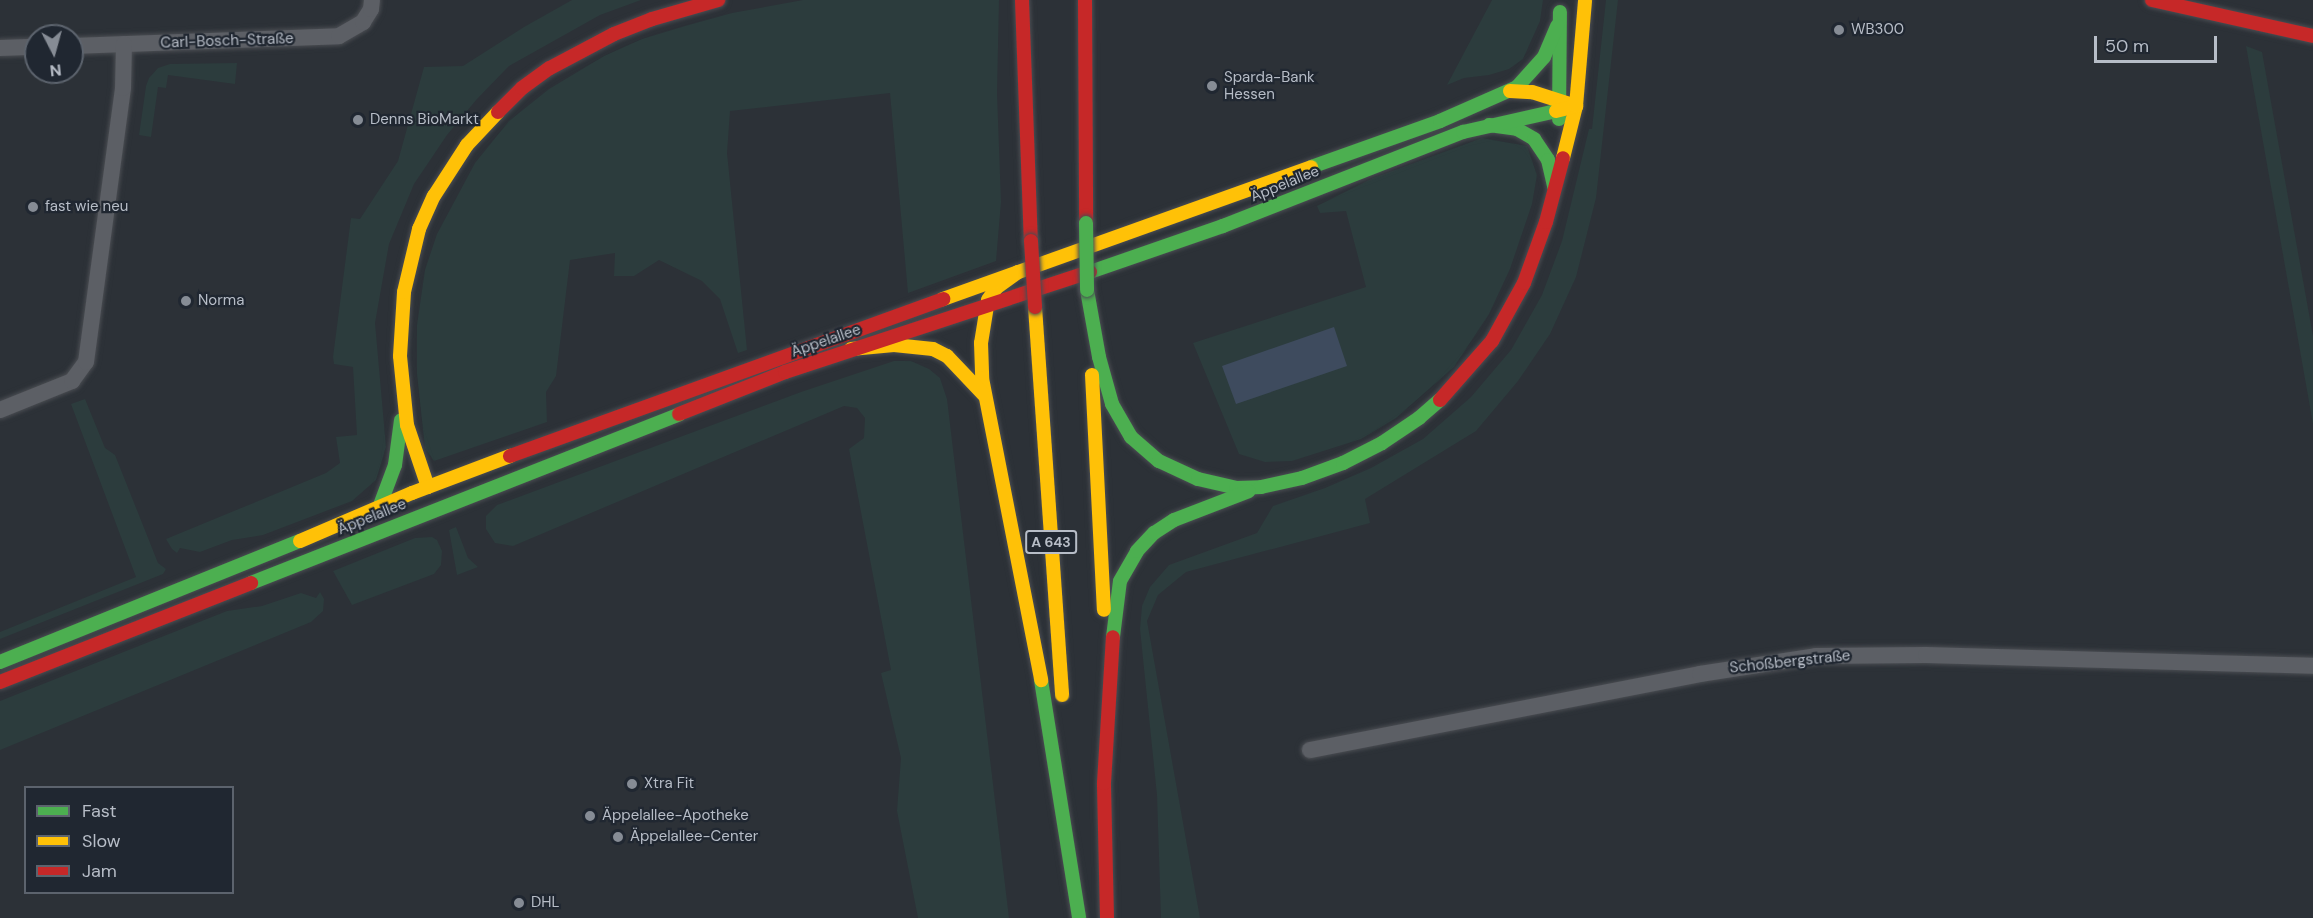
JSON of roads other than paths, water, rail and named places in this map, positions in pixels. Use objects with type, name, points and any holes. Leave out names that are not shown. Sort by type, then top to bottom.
[{"type":"main road","points":[[436,509],[409,434],[402,401],[400,356],[401,323],[410,261],[419,229],[434,196],[467,145],[522,88],[579,51],[652,19],[718,0]]},
{"type":"main road","name":"A 643","points":[[1023,0],[1031,241],[1063,706]]},
{"type":"main road","name":"A 643","points":[[1085,0],[1087,290],[1110,699],[1103,821],[1107,918]]},
{"type":"main road","points":[[1110,699],[1116,597],[1127,565],[1154,533],[1174,520],[1261,487],[1302,478],[1363,453],[1419,418],[1452,389],[1492,341],[1514,304],[1540,243],[1555,191],[1561,159],[1576,106],[1585,0]]},
{"type":"main road","points":[[2152,0],[2313,36]]},
{"type":"main road","points":[[1560,6],[1561,159]]},
{"type":"main road","name":"Äppelallee","points":[[0,662],[262,558],[428,488],[720,376],[1407,134],[1510,91],[1534,70],[1544,57],[1551,43],[1560,6]]},
{"type":"main road","points":[[1510,91],[1532,92],[1559,105],[1576,106]]},
{"type":"main road","name":"Äppelallee","points":[[0,682],[686,409],[851,349],[985,308],[1233,222],[1392,158],[1489,125],[1559,105]]},
{"type":"main road","points":[[1489,125],[1517,129],[1534,139],[1548,160],[1555,191]]},
{"type":"main road","points":[[1018,272],[992,292],[985,308],[981,351],[984,395],[1035,644],[1076,892]]},
{"type":"main road","points":[[1087,290],[1105,384],[1116,413],[1131,437],[1159,461],[1198,480],[1236,488],[1261,487]]},
{"type":"main road","points":[[851,349],[894,345],[933,349],[947,356],[984,395]]},
{"type":"main road","points":[[379,508],[394,465],[402,401]]},
{"type":"main road","points":[[1065,741],[1079,918]]},
{"type":"street","name":"Carl-Bosch-Straße","points":[[84,46],[339,36],[357,27],[371,5]]},
{"type":"street","points":[[0,410],[72,381],[86,362],[123,88],[124,44]]},
{"type":"street","points":[[0,48],[24,47]]},
{"type":"street","name":"Schoßbergstraße","points":[[1310,750],[1711,672],[1816,656],[1926,656],[2313,666]]},
{"type":"water","points":[[1334,327],[1347,366],[1236,404],[1222,366]]},
{"type":"place","name":"WB300","points":[[1839,30]]},
{"type":"place","name":"Sparda-Bank Hessen","points":[[1212,86]]},
{"type":"place","name":"Denns BioMarkt","points":[[358,120]]},
{"type":"place","name":"fast wie neu","points":[[33,207]]},
{"type":"place","name":"Norma","points":[[186,301]]},
{"type":"place","name":"Xtra Fit","points":[[632,784]]},
{"type":"place","name":"Äppelallee-Apotheke","points":[[590,816]]},
{"type":"place","name":"Äppelallee-Center","points":[[618,837]]},
{"type":"place","name":"DHL","points":[[519,903]]}]
